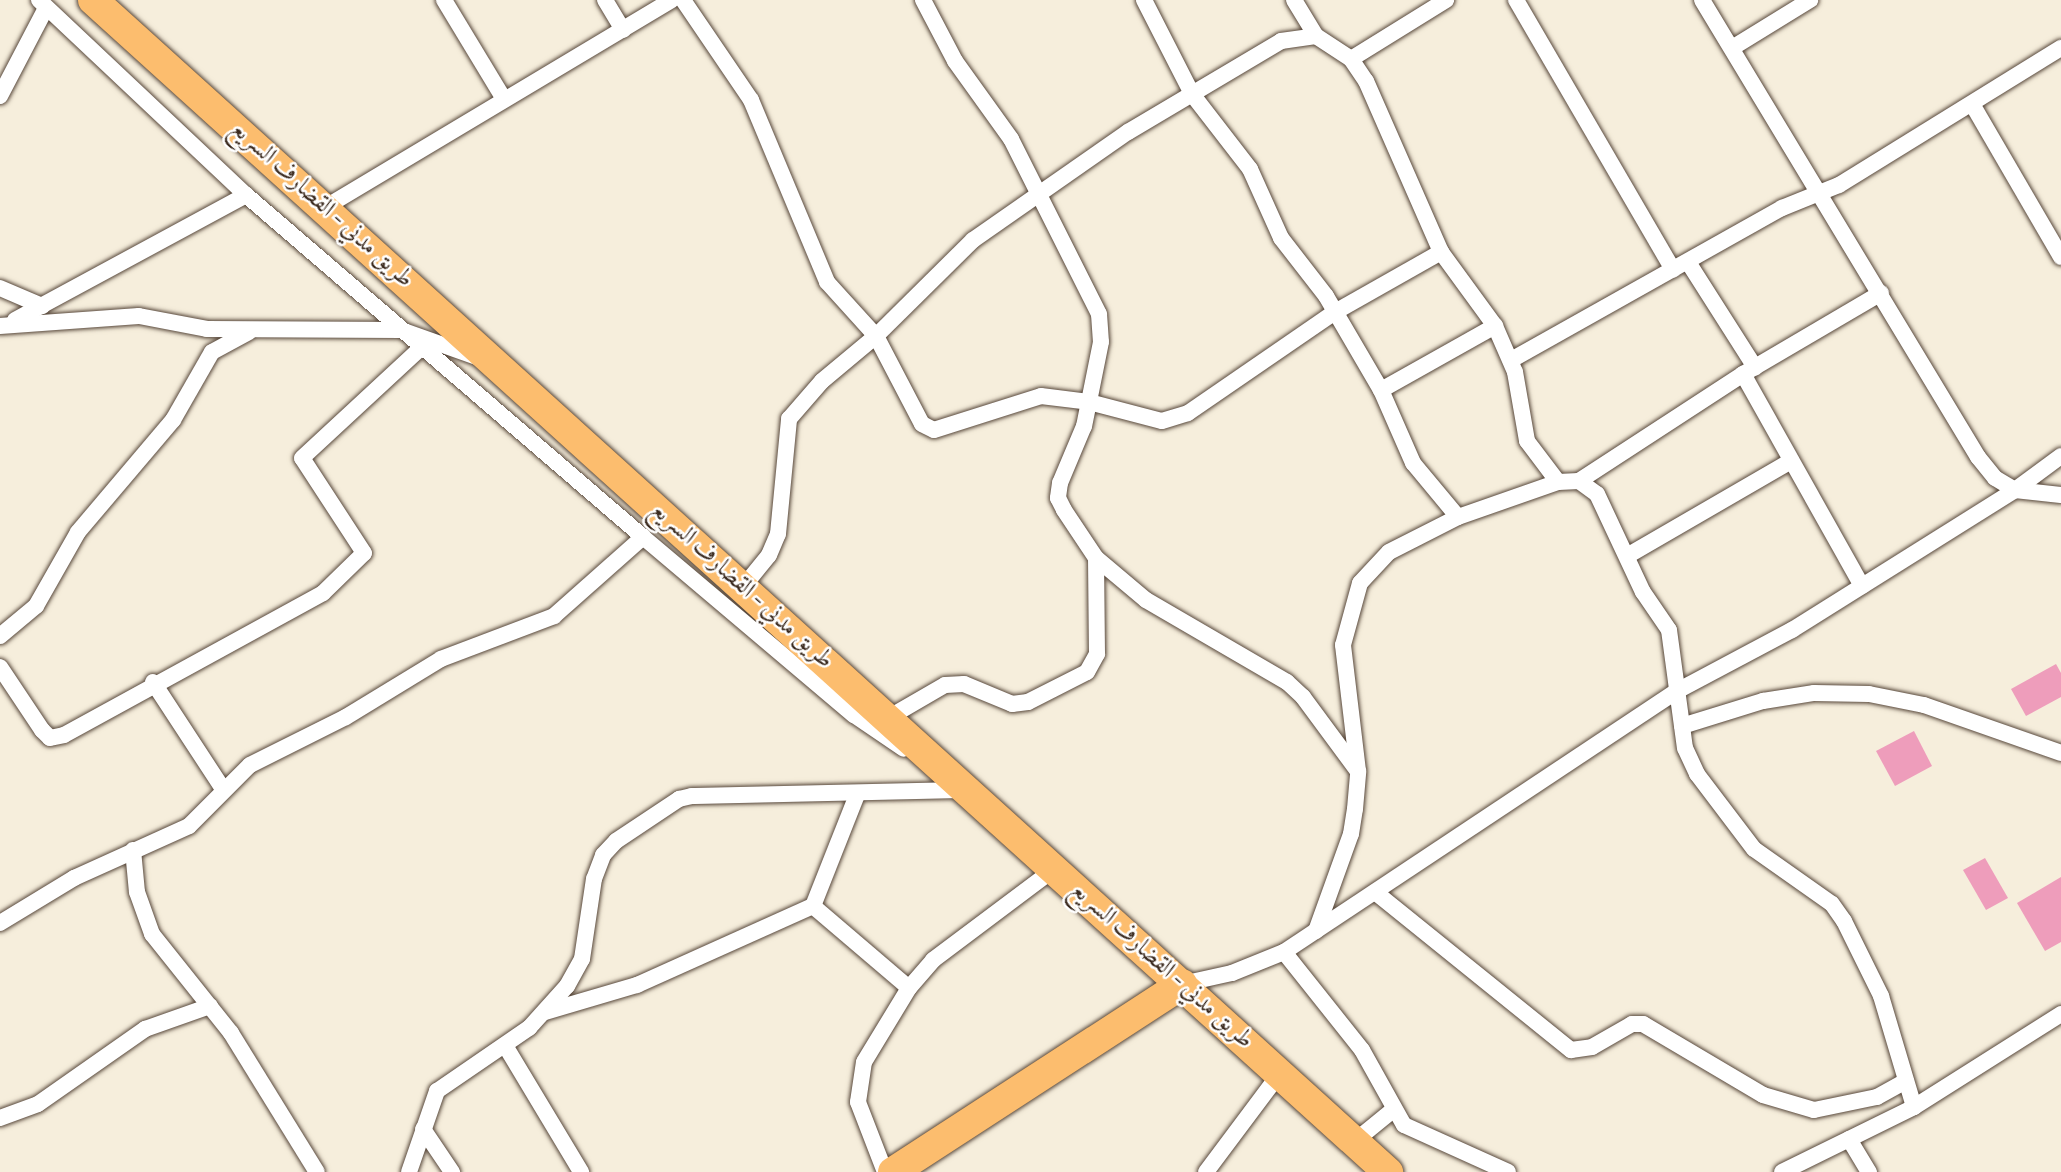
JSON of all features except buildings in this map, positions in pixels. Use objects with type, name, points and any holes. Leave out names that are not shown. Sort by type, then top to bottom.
[{"type":"highway","name":"طريق مدني - القضارف السريع","points":[[93,0],[1388,1172]]},
{"type":"highway","points":[[892,1172],[1182,984]]},
{"type":"street","points":[[444,0],[504,99]]},
{"type":"street","points":[[605,0],[622,30]]},
{"type":"street","points":[[324,208],[672,0]]},
{"type":"street","points":[[683,0],[751,100],[827,282],[876,336],[922,424],[934,430],[1041,396],[1088,402],[1162,421],[1188,413],[1335,312],[1441,252]]},
{"type":"street","points":[[923,0],[955,61],[1001,121],[1037,196],[1100,314],[1101,342],[1088,402],[1058,498],[1096,558],[1173,618],[1287,682],[1303,697],[1358,771]]},
{"type":"street","points":[[1143,0],[1192,94],[1250,169],[1281,238],[1335,312],[1381,390],[1413,463],[1458,517]]},
{"type":"street","points":[[1294,0],[1315,36],[1352,58],[1385,116],[1441,252],[1495,326],[1511,360],[1521,427],[1558,482]]},
{"type":"street","points":[[1352,58],[1446,0]]},
{"type":"street","points":[[1516,0],[1673,270]]},
{"type":"street","points":[[1702,0],[1978,457],[1995,478],[2015,490],[2061,495]]},
{"type":"street","points":[[1732,48],[1810,0]]},
{"type":"street","points":[[0,96],[43,4],[246,195],[643,537],[854,715],[894,744],[945,769]]},
{"type":"street","points":[[743,587],[769,555],[778,534],[789,419],[822,381],[876,336],[973,240],[1128,132],[1281,41],[1315,36]]},
{"type":"street","points":[[1511,360],[1688,261],[1820,192],[1972,104],[2061,48]]},
{"type":"street","points":[[1972,104],[2059,249]]},
{"type":"street","points":[[3,326],[246,195]]},
{"type":"street","points":[[1688,261],[1749,371],[1791,461],[1862,586]]},
{"type":"street","points":[[0,288],[42,306]]},
{"type":"street","points":[[1317,931],[1351,834],[1358,771],[1343,645],[1360,583],[1389,552],[1458,517],[1558,482],[1579,481],[1749,371],[1881,293]]},
{"type":"street","points":[[3,326],[139,316],[207,328],[401,330],[495,364]]},
{"type":"street","points":[[1381,390],[1495,326]]},
{"type":"street","points":[[0,636],[36,606],[78,532],[173,420],[212,352],[255,329]]},
{"type":"street","points":[[0,667],[50,737],[64,735],[153,682],[323,593],[358,563],[364,553],[360,542],[302,458],[422,347]]},
{"type":"street","points":[[1182,984],[1232,973],[1284,952],[1679,690],[1862,586],[2015,490],[2061,456]]},
{"type":"street","points":[[1627,556],[1791,461]]},
{"type":"street","points":[[1579,481],[1597,494],[1627,556],[1669,630],[1682,726],[1696,774],[1732,825],[1754,849],[1832,904],[1844,921],[1881,996],[1914,1107]]},
{"type":"street","points":[[0,923],[74,878],[189,826],[223,789],[250,765],[345,718],[441,659],[554,616],[643,537]]},
{"type":"street","points":[[888,718],[945,685],[964,684],[1013,704],[1028,702],[1087,672],[1097,654],[1096,558]]},
{"type":"street","points":[[153,682],[223,789]]},
{"type":"street","points":[[1682,726],[1763,701],[1814,693],[1868,694],[1924,705],[2061,753]]},
{"type":"street","points":[[409,1172],[437,1091],[506,1047],[545,1012],[582,959],[594,878],[603,855],[616,841],[679,799],[692,796],[856,795],[967,790]]},
{"type":"street","points":[[545,1012],[637,985],[813,906],[856,795]]},
{"type":"street","points":[[133,850],[137,892],[152,934],[210,1006],[317,1172]]},
{"type":"street","points":[[885,1172],[858,1102],[858,1082],[864,1062],[909,988],[933,960],[1054,869]]},
{"type":"street","points":[[1375,892],[1571,1050],[1592,1047],[1632,1024],[1643,1024],[1763,1094],[1814,1110],[1877,1097],[1906,1082]]},
{"type":"street","points":[[813,906],[909,988]]},
{"type":"street","points":[[1284,952],[1362,1050],[1393,1110],[1416,1134],[1508,1172]]},
{"type":"street","points":[[0,1118],[38,1104],[145,1029],[210,1006]]},
{"type":"street","points":[[1782,1172],[1914,1107],[2061,1014]]},
{"type":"street","points":[[506,1047],[581,1172]]},
{"type":"street","points":[[1206,1172],[1280,1073]]},
{"type":"street","points":[[1355,1141],[1393,1110]]},
{"type":"street","points":[[423,1129],[452,1172]]},
{"type":"street","points":[[1849,1139],[1869,1172]]}]
